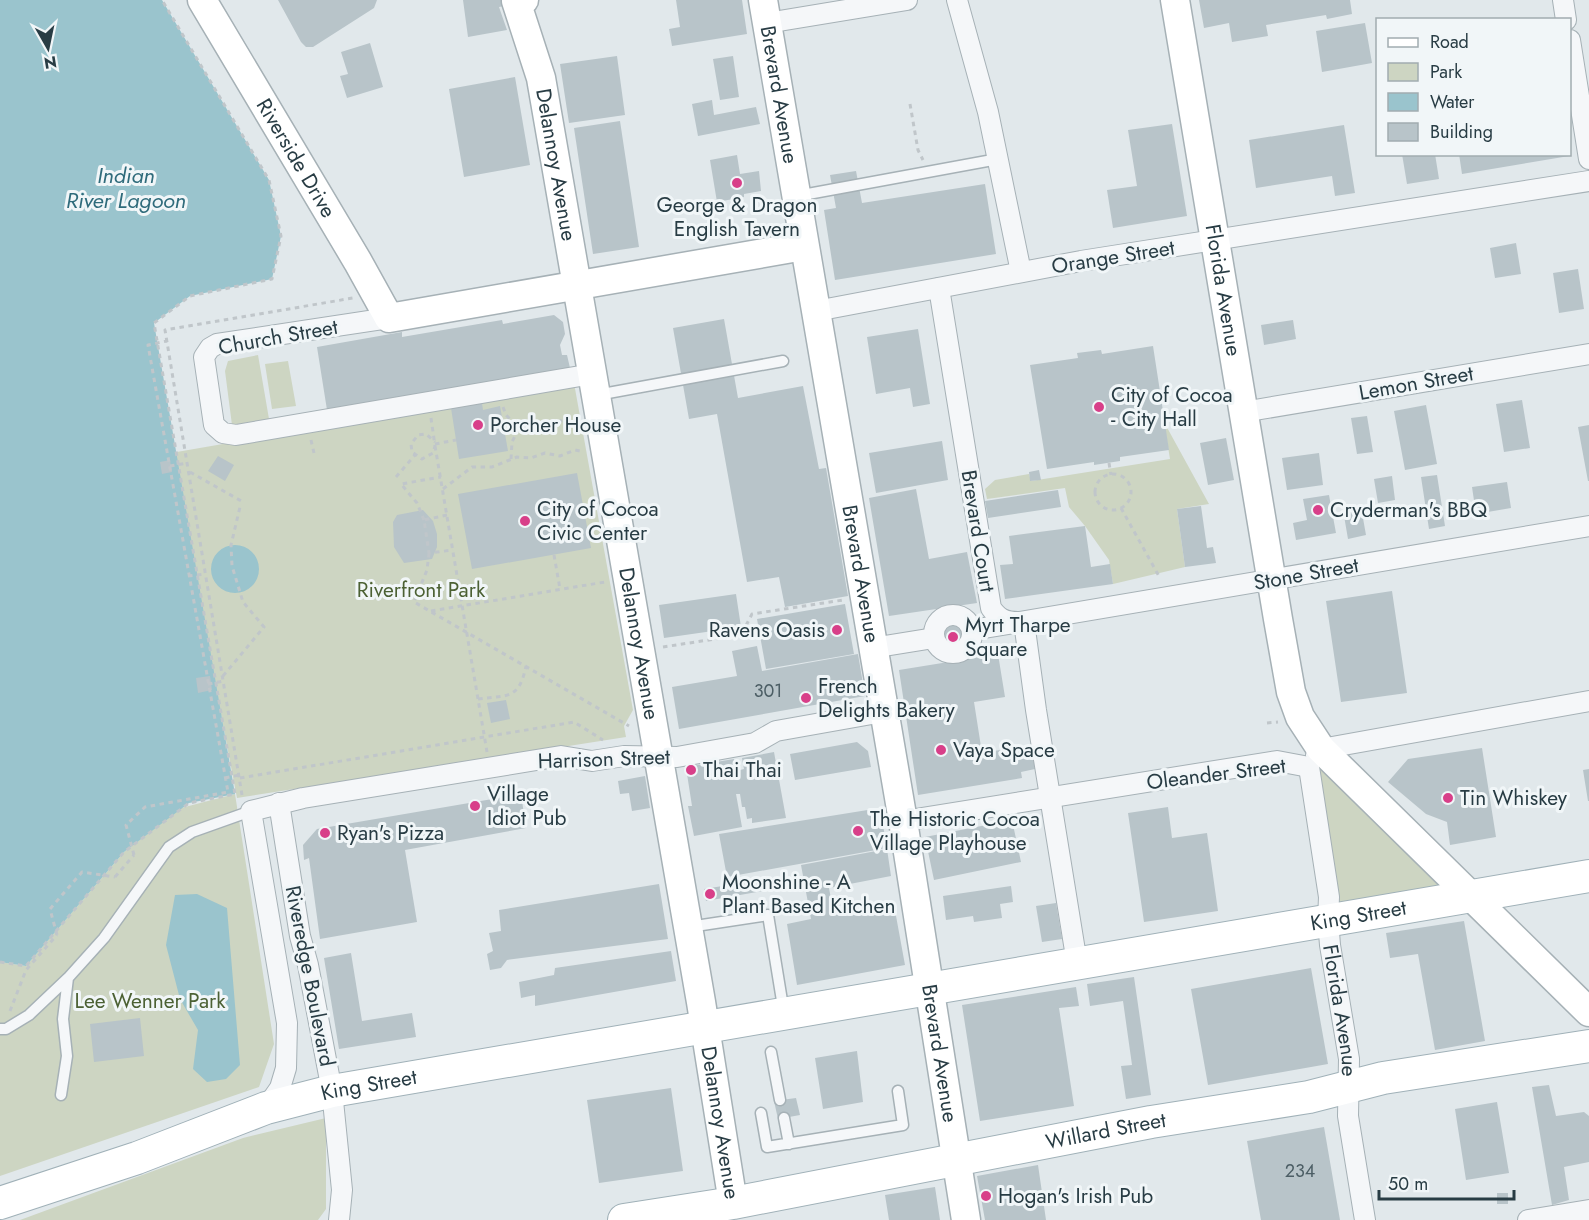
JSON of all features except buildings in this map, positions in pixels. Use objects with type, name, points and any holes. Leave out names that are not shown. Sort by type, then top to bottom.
[{"type":"main road","name":"King Street","points":[[0,1203],[137,1158],[266,1107],[332,1091],[1589,876]]},
{"type":"main road","name":"Willard Street","points":[[624,1220],[735,1211],[956,1160],[1151,1122],[1309,1097],[1383,1078],[1589,1046]]},
{"type":"street","name":"Riverside Drive","points":[[202,0],[389,318]]},
{"type":"street","name":"Delannoy Avenue","points":[[519,0],[541,78],[577,286],[590,395],[640,651],[735,1211]]},
{"type":"street","points":[[765,11],[907,0]]},
{"type":"street","points":[[957,0],[988,112],[1021,272]]},
{"type":"street","name":"Florida Avenue","points":[[1175,0],[1291,692],[1315,758],[1329,897],[1330,945],[1349,1059],[1348,1116],[1365,1220]]},
{"type":"street","points":[[1563,0],[1566,18]]},
{"type":"street","name":"Brevard Avenue","points":[[765,11],[903,821],[966,1220]]},
{"type":"street","points":[[1571,52],[1589,159]]},
{"type":"street","name":"Orange Street","points":[[816,311],[1021,272],[1589,181]]},
{"type":"street","name":"Church Street","points":[[590,395],[499,389],[236,435],[223,433],[214,425],[204,357],[210,348],[217,344],[389,318],[804,246]]},
{"type":"street","name":"Brevard Court","points":[[939,288],[991,608],[998,618],[1009,622],[1024,622]]},
{"type":"street","name":"Lemon Street","points":[[1243,412],[1589,354]]},
{"type":"street","name":"Stone Street","points":[[1024,622],[1589,526]]},
{"type":"street","points":[[952,615],[965,618],[972,630],[973,635],[969,646],[958,653],[951,653],[940,648],[934,638],[936,625],[940,620],[952,615]]},
{"type":"street","points":[[972,630],[1024,622],[1077,963]]},
{"type":"street","points":[[872,648],[934,638]]},
{"type":"street","name":"Oleander Street","points":[[903,821],[1277,761],[1315,758],[1589,701]]},
{"type":"street","name":"Harrison Street","points":[[247,806],[279,803],[561,756],[592,761],[624,756],[677,757],[755,743],[776,730],[883,712]]},
{"type":"street","points":[[1315,758],[1472,896],[1589,1011]]},
{"type":"street","name":"Riveredge Boulevard","points":[[279,803],[300,936],[308,965],[332,1091],[342,1190],[339,1220]]},
{"type":"street","name":"Riveredge Boulevard","points":[[247,806],[287,1023],[286,1068],[280,1088],[266,1107]]},
{"type":"street","points":[[1528,1220],[1589,1210]]},
{"type":"lane","points":[[795,196],[998,159]]},
{"type":"lane","points":[[590,395],[783,361]]},
{"type":"lane","points":[[0,1029],[6,1029],[29,1014],[68,978],[104,938],[169,847],[192,832],[247,806]]},
{"type":"lane","points":[[688,927],[768,915],[784,1013]]},
{"type":"lane","points":[[61,1095],[67,1056],[63,1019],[68,978]]},
{"type":"lane","points":[[771,1052],[780,1100]]},
{"type":"lane","points":[[761,1113],[767,1147],[903,1125],[898,1091]]},
{"type":"lane","points":[[784,1118],[789,1143]]},
{"type":"path","points":[[0,962],[26,966],[124,852],[189,803],[235,794],[154,323],[190,296],[272,279],[281,236],[269,180],[162,0]]},
{"type":"path","points":[[910,104],[918,150],[929,172]]},
{"type":"path","points":[[247,806],[205,574],[165,330],[355,298]]},
{"type":"path","points":[[10,1011],[26,970],[57,935],[50,909],[82,872],[115,877],[134,855],[126,825],[146,807],[228,792],[148,345],[167,341]]},
{"type":"path","points":[[499,389],[506,415],[519,428]]},
{"type":"path","points":[[511,459],[512,442],[519,428],[590,395]]},
{"type":"path","points":[[435,445],[430,456],[422,459],[412,452],[411,444],[418,435],[430,436],[435,445],[487,754]]},
{"type":"path","points":[[435,445],[456,440]]},
{"type":"path","points":[[443,489],[472,467],[492,467],[521,456],[531,458],[545,453],[560,456],[575,450],[589,451]]},
{"type":"path","points":[[396,477],[415,455]]},
{"type":"path","points":[[170,466],[187,463]]},
{"type":"path","points":[[1109,463],[1111,475]]},
{"type":"path","points":[[189,472],[243,502]]},
{"type":"path","points":[[1111,475],[1122,477],[1129,485],[1130,496],[1121,508],[1107,509],[1098,502],[1095,496],[1100,479],[1111,475]]},
{"type":"path","points":[[441,477],[401,484],[417,503],[424,520],[429,553],[427,570],[414,602],[632,728]]},
{"type":"path","points":[[223,676],[264,627],[243,602],[232,566],[231,545],[240,507]]},
{"type":"path","points":[[1121,508],[1160,578]]},
{"type":"path","points":[[424,520],[447,515]]},
{"type":"path","points":[[429,553],[453,550]]},
{"type":"path","points":[[554,555],[560,589]]},
{"type":"path","points":[[188,576],[205,574]]},
{"type":"path","points":[[430,611],[627,578]]},
{"type":"path","points":[[640,651],[741,635],[752,614],[851,598]]},
{"type":"path","points":[[477,699],[515,693],[520,686],[526,666]]},
{"type":"path","points":[[208,684],[224,681]]},
{"type":"path","points":[[225,778],[574,722],[605,741],[611,741]]},
{"type":"green space","points":[[258,355],[269,419],[232,425],[225,371],[228,361]]},
{"type":"green space","points":[[288,361],[296,406],[272,409],[265,364]]},
{"type":"green space","name":"Riverfront Park","points":[[574,383],[633,710],[624,726],[626,737],[237,798],[171,453]]},
{"type":"green space","points":[[1164,422],[1209,504],[1177,509],[1185,567],[1113,584],[1109,560],[1069,507],[1065,488],[987,499],[985,489],[995,480],[1029,474],[1031,481],[1170,459]]},
{"type":"green space","points":[[1322,763],[1451,889],[1339,908],[1339,895],[1319,769]]},
{"type":"green space","name":"Lee Wenner Park","points":[[235,794],[274,1044],[259,1087],[0,1176],[0,962],[26,966],[124,852],[181,808]]},
{"type":"green space","points":[[326,1118],[326,1209],[318,1220],[20,1220],[243,1138]]},
{"type":"water","name":"Indian River Lagoon","points":[[0,0],[162,0],[269,180],[281,236],[272,279],[190,296],[154,323],[235,794],[189,803],[124,852],[26,966],[0,962]]},
{"type":"water","points":[[235,545],[252,552],[259,569],[252,586],[235,593],[218,586],[211,569],[218,552]]},
{"type":"water","points":[[197,894],[227,908],[240,1065],[226,1079],[207,1082],[193,1069],[198,1030],[180,999],[166,945],[175,895]]},
{"type":"place","name":"George & Dragon English Tavern","points":[[737,183]]},
{"type":"place","name":"City of Cocoa - City Hall","points":[[1099,407]]},
{"type":"place","name":"Porcher House","points":[[478,425]]},
{"type":"place","name":"Cryderman's BBQ","points":[[1318,510]]},
{"type":"place","name":"City of Cocoa Civic Center","points":[[525,521]]},
{"type":"place","name":"Ravens Oasis","points":[[837,630]]},
{"type":"place","name":"Myrt Tharpe Square","points":[[953,637]]},
{"type":"place","name":"French Delights Bakery","points":[[806,698]]},
{"type":"place","name":"Vaya Space","points":[[941,750]]},
{"type":"place","name":"Thai Thai","points":[[691,770]]},
{"type":"place","name":"Tin Whiskey","points":[[1448,798]]},
{"type":"place","name":"Village Idiot Pub","points":[[475,806]]},
{"type":"place","name":"The Historic Cocoa Village Playhouse","points":[[858,831]]},
{"type":"place","name":"Ryan's Pizza","points":[[325,833]]},
{"type":"place","name":"Moonshine - A Plant Based Kitchen","points":[[710,894]]},
{"type":"place","name":"Hogan's Irish Pub","points":[[986,1196]]}]
